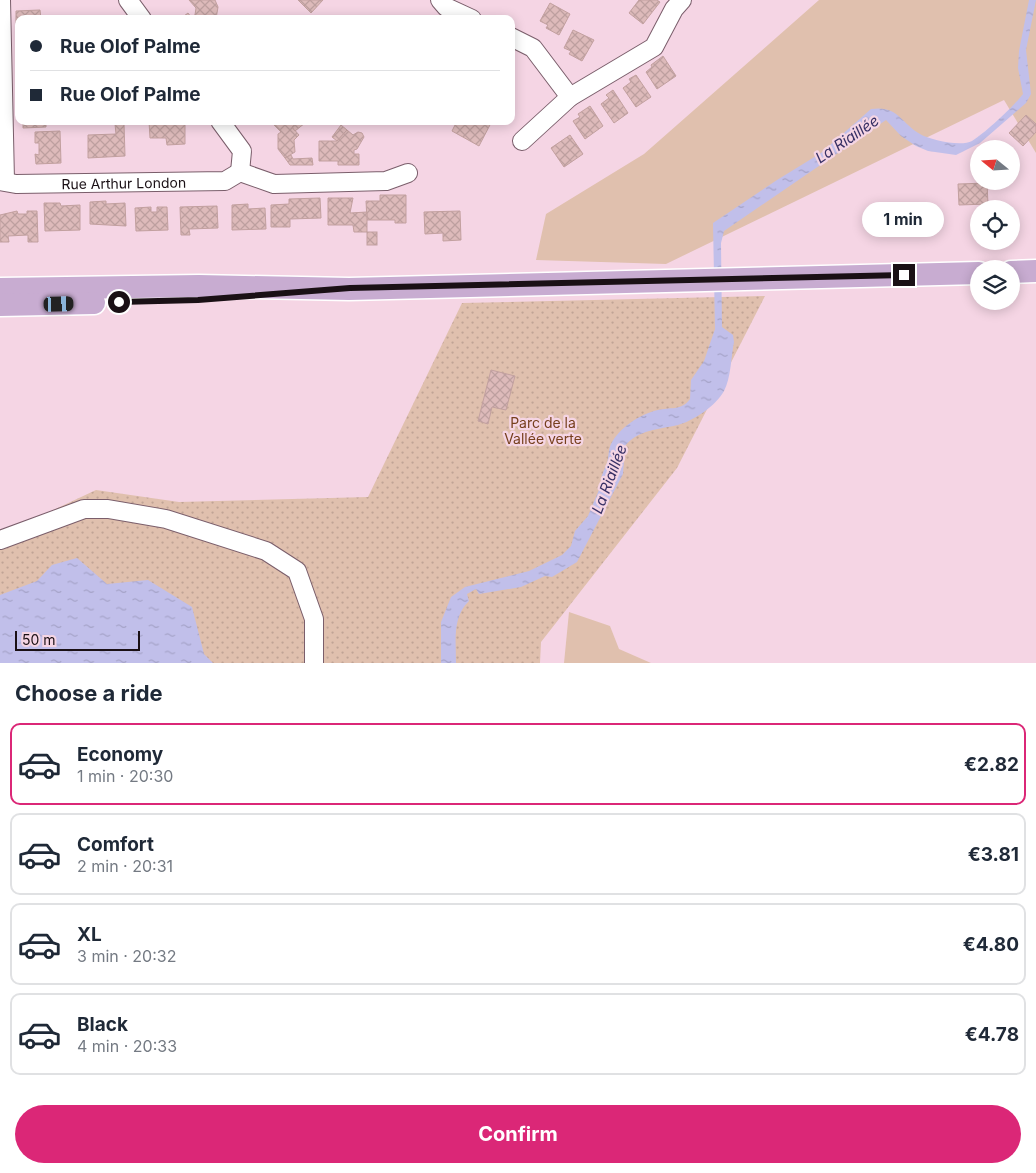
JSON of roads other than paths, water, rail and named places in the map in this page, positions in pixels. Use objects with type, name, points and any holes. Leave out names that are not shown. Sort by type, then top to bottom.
[{"type":"main road","points":[[1020,272],[1036,271]]},
{"type":"main road","points":[[0,289],[199,286],[350,288],[970,273]]},
{"type":"main road","points":[[0,305],[198,300],[350,288]]},
{"type":"street","points":[[1,0],[2,180]]},
{"type":"street","points":[[128,0],[139,15]]},
{"type":"street","points":[[440,0],[446,7],[463,15]]},
{"type":"street","points":[[522,141],[570,97],[654,47],[674,9],[682,0]]},
{"type":"street","points":[[515,39],[533,48],[570,97]]},
{"type":"street","points":[[223,125],[242,151],[240,172],[274,184],[386,181],[408,173]]},
{"type":"street","name":"Rue Arthur London","points":[[2,180],[16,184],[224,181],[240,172]]},
{"type":"street","points":[[0,540],[84,509],[108,509],[166,519],[266,551],[297,571],[314,619],[314,663]]},
{"type":"water","points":[[1029,0],[1036,0],[1026,50],[1031,94],[1026,103],[983,140],[974,140],[991,126],[1023,94],[1018,68],[1019,51]]},
{"type":"water","name":"La Riaillée","points":[[880,108],[893,112],[913,129],[925,136],[953,143],[970,142],[970,148],[956,155],[928,151],[901,136],[886,120],[724,231],[721,243],[722,327],[733,335],[734,342],[728,380],[724,391],[716,402],[690,420],[678,425],[642,433],[625,446],[623,474],[577,562],[552,577],[545,576],[521,587],[479,594],[476,589],[467,594],[469,601],[457,622],[456,663],[441,663],[441,622],[451,597],[465,587],[529,571],[562,555],[571,546],[575,531],[588,516],[601,485],[610,446],[619,432],[637,418],[658,410],[679,407],[690,399],[691,380],[704,361],[715,329],[713,223],[821,153],[871,109]]},
{"type":"water","points":[[77,558],[107,584],[148,580],[192,607],[204,654],[213,663],[0,663],[0,595],[37,581],[52,565]]},
{"type":"park label","name":"Parc de la Vallée verte","points":[[543,430]]}]
